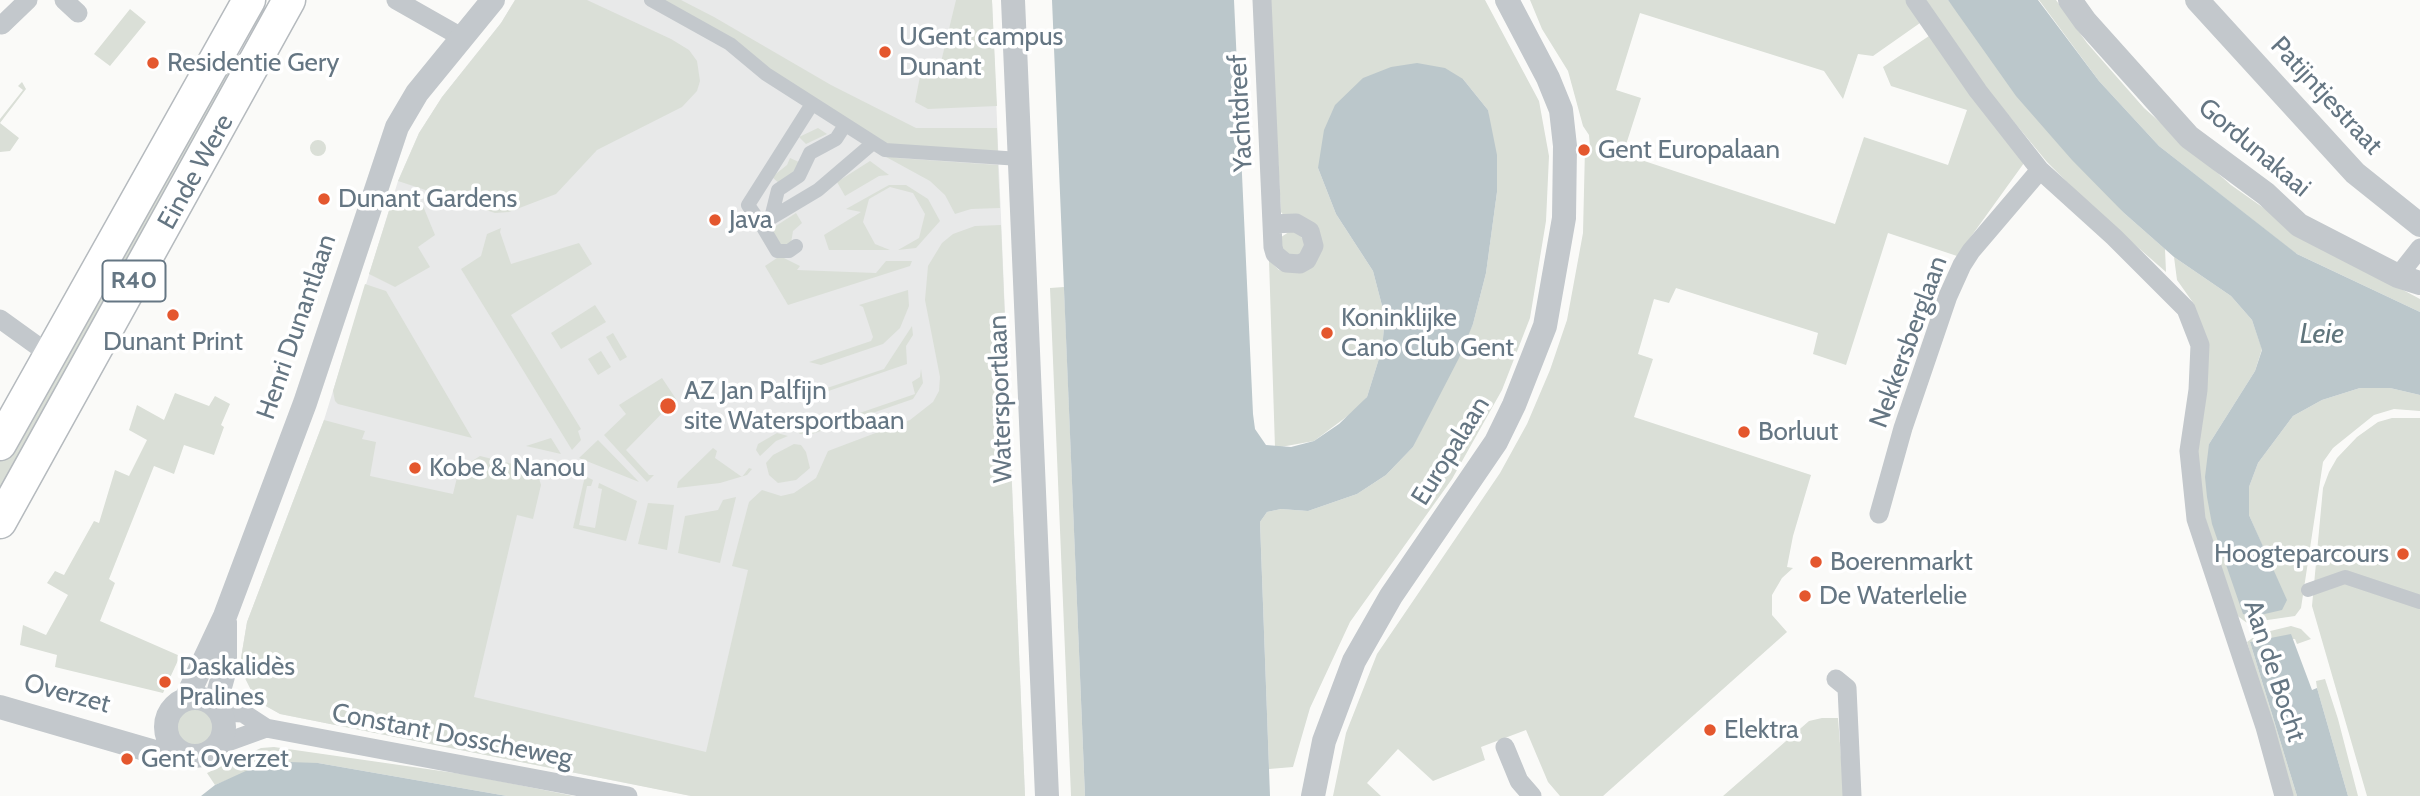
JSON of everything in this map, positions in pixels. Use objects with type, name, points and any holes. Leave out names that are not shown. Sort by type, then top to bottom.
[{"type":"main road","name":"Einde Were","points":[[0,522],[290,1]]},
{"type":"main road","name":"Einde Were","points":[[0,444],[242,3]]},
{"type":"street","points":[[2,25],[28,0]]},
{"type":"street","points":[[396,0],[463,38]]},
{"type":"street","name":"Henri Dunantlaan","points":[[186,699],[225,616],[304,403],[397,127],[417,93],[493,0]]},
{"type":"street","points":[[651,0],[730,44],[766,74],[873,143],[894,152],[1020,159]]},
{"type":"street","name":"Watersportlaan","points":[[1013,0],[1047,796]]},
{"type":"street","name":"Yachtdreef","points":[[1262,0],[1272,224]]},
{"type":"street","name":"Europalaan","points":[[1313,796],[1324,740],[1354,661],[1391,596],[1496,442],[1519,393],[1545,326],[1564,218],[1564,134],[1561,110],[1548,78],[1507,0]]},
{"type":"street","name":"Aan de Bocht","points":[[1915,0],[1978,91],[2040,170],[2114,237],[2186,309],[2200,345],[2198,390],[2189,451],[2196,519],[2265,727],[2284,796]]},
{"type":"street","name":"Gordunakaai","points":[[2070,0],[2085,21],[2189,137],[2266,194],[2299,225],[2409,280],[2420,248]]},
{"type":"street","name":"Patijntjestraat","points":[[2197,0],[2355,173],[2420,225]]},
{"type":"street","points":[[242,3],[269,41]]},
{"type":"street","points":[[796,246],[789,251],[777,251],[766,221],[748,205],[812,104]]},
{"type":"street","points":[[766,221],[778,190],[799,176],[810,153],[836,139],[845,125]]},
{"type":"street","points":[[766,221],[818,190],[873,143]]},
{"type":"street","name":"Nekkersberglaan","points":[[1880,514],[1903,428],[1958,275],[1971,251],[2040,170]]},
{"type":"street","points":[[0,320],[50,355]]},
{"type":"street","points":[[2308,590],[2345,577],[2420,601]]},
{"type":"street","name":"Henri Dunantlaan","points":[[218,708],[225,669],[225,616]]},
{"type":"street","points":[[1836,679],[1847,688],[1852,796]]},
{"type":"street","points":[[186,699],[206,700],[218,708],[225,728],[219,745]]},
{"type":"street","name":"Overzet","points":[[118,739],[145,733],[167,719],[172,710],[186,699]]},
{"type":"street","name":"Overzet","points":[[0,707],[118,739],[127,745],[155,752],[176,749],[198,756],[219,745]]},
{"type":"street","name":"Constant Dosscheweg","points":[[218,708],[243,713],[267,729],[628,796]]},
{"type":"street","points":[[167,719],[168,738],[176,749]]},
{"type":"street","name":"Constant Dosscheweg","points":[[219,745],[267,729]]},
{"type":"street","points":[[1506,747],[1519,781],[1532,796]]},
{"type":"shaded area","name":"AZ Jan Palfijn site Watersportbaan","points":[[515,0],[992,0],[1025,796],[691,796],[280,714],[254,696],[244,676],[241,658],[247,622],[324,420],[398,181],[419,133],[442,97],[501,23]]},
{"type":"shaded area","points":[[515,0],[587,0],[671,39],[689,50],[697,61],[700,81],[697,91],[682,107],[597,150],[556,194],[509,212],[495,213],[398,181],[419,133],[442,97],[501,23]]},
{"type":"shaded area","points":[[662,0],[681,0],[831,85],[916,128],[997,128],[998,155],[887,145]]},
{"type":"shaded area","points":[[956,0],[992,0],[997,106],[928,109],[915,102],[923,61],[936,65],[941,62]]},
{"type":"shaded area","points":[[1269,0],[1485,0],[1539,101],[1549,156],[1546,221],[1530,318],[1502,390],[1452,479],[1350,622],[1310,708],[1293,767],[1269,769],[1260,522],[1267,512],[1281,509],[1308,511],[1357,494],[1386,475],[1413,447],[1473,324],[1486,273],[1497,192],[1488,110],[1463,79],[1318,168],[1336,214],[1373,271],[1385,317],[1382,349],[1367,397],[1357,409],[1314,441],[1275,448],[1269,260],[1279,270],[1287,272],[1317,256],[1281,212]]},
{"type":"shaded area","points":[[1530,0],[1906,0],[1920,23],[1873,56],[1858,54],[1843,99],[1824,71],[1640,13],[1616,90],[1641,98],[1623,154],[1835,224],[1864,137],[1948,165],[1967,110],[1891,86],[1883,67],[1929,36],[2024,163],[1957,256],[1888,233],[1846,365],[1813,354],[1818,333],[1676,288],[1669,303],[1654,299],[1638,354],[1653,359],[1634,417],[1811,475],[1787,567],[1793,568],[1782,578],[1772,595],[1772,615],[1787,632],[1603,796],[1560,796],[1548,782],[1526,730],[1481,747],[1485,760],[1433,781],[1398,749],[1367,783],[1381,796],[1333,796],[1346,733],[1377,654],[1500,473],[1527,424],[1567,320],[1583,233],[1585,148],[1590,147],[1589,135],[1583,126],[1568,71],[1542,29]]},
{"type":"shaded area","points":[[1926,0],[1948,0],[2124,213],[2165,249],[2166,272],[2094,209],[2047,162],[1977,77]]},
{"type":"shaded area","points":[[2039,0],[2056,0],[2087,43],[2144,108],[2231,185],[2309,240],[2420,299],[2420,312],[2295,253],[2159,146],[2099,81]]},
{"type":"shaded area","points":[[130,9],[146,22],[110,66],[94,54]]},
{"type":"shaded area","points":[[222,65],[241,75],[0,505],[0,461]]},
{"type":"shaded area","points":[[22,82],[26,89],[0,123],[0,119],[23,90],[18,86]]},
{"type":"shaded area","points":[[0,123],[19,138],[10,151],[0,152]]},
{"type":"shaded area","points":[[818,128],[827,134],[806,144],[799,137]]},
{"type":"shaded area","points":[[318,140],[324,142],[324,154],[318,156],[312,154],[310,148],[312,142]]},
{"type":"shaded area","points":[[877,152],[897,158],[998,165],[1000,208],[971,209],[955,214],[945,195],[930,181]]},
{"type":"shaded area","points":[[790,158],[799,162],[795,171],[780,184],[772,177],[787,165]]},
{"type":"shaded area","points":[[870,161],[889,175],[879,176],[845,196],[837,182]]},
{"type":"shaded area","points":[[889,185],[906,185],[928,199],[940,221],[916,248],[898,250],[919,238],[925,214],[913,193],[890,187],[869,199],[863,222],[875,244],[890,250],[829,250],[824,235],[861,212],[846,209]]},
{"type":"shaded area","points":[[394,195],[423,206],[435,235],[418,247],[430,267],[395,287],[369,274]]},
{"type":"shaded area","points":[[796,213],[802,223],[793,231],[791,243],[778,247],[768,231]]},
{"type":"shaded area","points":[[1001,225],[1025,796],[691,796],[280,714],[254,696],[244,676],[241,658],[247,622],[324,420],[365,431],[362,439],[376,442],[370,476],[453,494],[461,461],[469,463],[480,456],[521,466],[528,462],[537,471],[541,485],[533,519],[517,515],[474,697],[706,752],[748,570],[732,566],[749,502],[762,490],[781,496],[794,493],[816,478],[828,451],[910,420],[933,402],[939,391],[940,377],[925,300],[928,266],[942,243],[953,234],[975,226]]},
{"type":"shaded area","points":[[501,228],[511,264],[579,243],[592,264],[511,315],[581,429],[578,431],[581,440],[572,450],[461,269],[481,256],[487,234]]},
{"type":"shaded area","points":[[1292,230],[1305,238],[1303,254],[1287,258],[1278,239]]},
{"type":"shaded area","points":[[780,256],[800,266],[797,270],[876,273],[886,261],[912,261],[910,266],[788,305],[765,266]]},
{"type":"shaded area","points":[[2174,257],[2231,296],[2252,320],[2262,349],[2255,371],[2209,444],[2245,615],[2256,616],[2286,600],[2249,515],[2249,487],[2258,463],[2293,416],[2322,400],[2360,388],[2390,388],[2420,395],[2420,411],[2394,409],[2374,415],[2333,448],[2323,462],[2301,608],[2295,616],[2247,623],[2235,614],[2199,498],[2194,304],[2177,280]]},
{"type":"shaded area","points":[[365,284],[386,291],[472,438],[338,404],[335,401],[333,391]]},
{"type":"shaded area","points":[[1064,287],[1085,796],[1071,796],[1050,288]]},
{"type":"shaded area","points":[[908,290],[909,306],[900,328],[883,344],[821,365],[809,362],[871,341],[873,337],[863,307],[859,305]]},
{"type":"shaded area","points":[[595,305],[606,322],[561,349],[551,333]]},
{"type":"shaded area","points":[[912,326],[913,335],[906,346],[907,364],[811,397],[812,393],[884,369]]},
{"type":"shaded area","points":[[613,333],[627,357],[620,361],[606,337]]},
{"type":"shaded area","points":[[601,351],[611,367],[598,375],[588,359]]},
{"type":"shaded area","points":[[921,369],[923,383],[913,399],[809,435],[800,434],[793,427],[807,422],[810,430],[915,394],[912,382],[920,377]]},
{"type":"shaded area","points":[[662,378],[676,399],[626,450],[649,475],[654,475],[647,482],[604,435],[626,414],[619,405]]},
{"type":"shaded area","points":[[175,393],[209,406],[215,396],[230,404],[221,425],[224,427],[214,455],[184,445],[174,474],[154,466],[109,579],[115,583],[100,621],[180,656],[163,693],[55,667],[57,655],[20,645],[23,625],[46,635],[68,595],[47,583],[55,571],[64,575],[94,521],[99,523],[115,470],[129,476],[147,440],[129,430],[137,405],[164,420]]},
{"type":"shaded area","points":[[2392,418],[2420,418],[2420,796],[2367,796],[2312,606],[2323,488],[2329,472],[2337,458],[2357,437],[2378,422]]},
{"type":"shaded area","points":[[777,433],[788,436],[776,441],[760,456],[756,450],[758,444]]},
{"type":"shaded area","points":[[551,438],[561,454],[526,446]]},
{"type":"shaded area","points":[[598,440],[639,482],[579,458]]},
{"type":"shaded area","points":[[794,444],[801,445],[806,452],[810,468],[796,480],[778,483],[769,475],[766,463],[773,455]]},
{"type":"shaded area","points":[[713,448],[717,451],[715,458],[741,477],[720,483],[677,488],[678,482]]},
{"type":"shaded area","points":[[585,476],[593,480],[591,486],[587,486],[579,525],[595,528],[602,489],[598,488],[599,483],[637,501],[626,541],[573,528]]},
{"type":"shaded area","points":[[736,497],[720,563],[678,553],[685,516],[718,510],[723,500]]},
{"type":"shaded area","points":[[648,503],[674,505],[667,550],[638,544]]},
{"type":"shaded area","points":[[2291,626],[2301,629],[2311,639],[2297,644],[2295,639],[2250,642],[2297,796],[2291,796],[2247,642],[2258,634]]},
{"type":"shaded area","points":[[2325,679],[2358,796],[2348,796],[2317,688],[2316,681]]},
{"type":"shaded area","points":[[196,706],[211,712],[217,727],[211,742],[196,748],[181,742],[175,727],[181,712]]},
{"type":"shaded area","points":[[1838,718],[1844,796],[1723,796],[1809,721]]},
{"type":"shaded area","points":[[274,747],[469,775],[574,796],[507,796],[318,763],[268,763],[215,785],[207,773],[261,748]]},
{"type":"water","points":[[1052,0],[1234,0],[1253,414],[1255,429],[1266,445],[1291,447],[1314,441],[1339,424],[1367,397],[1382,349],[1385,317],[1373,271],[1336,214],[1318,168],[1324,130],[1335,105],[1363,78],[1391,67],[1417,63],[1445,68],[1463,79],[1488,110],[1497,155],[1497,192],[1486,273],[1473,324],[1459,358],[1413,447],[1386,475],[1357,494],[1308,511],[1281,509],[1267,512],[1260,522],[1270,796],[1085,796]]},
{"type":"water","name":"Leie","points":[[1948,0],[2038,0],[2099,81],[2159,146],[2297,254],[2420,312],[2420,395],[2390,388],[2360,388],[2322,400],[2293,416],[2258,463],[2249,487],[2249,515],[2287,600],[2282,610],[2256,616],[2243,614],[2212,524],[2207,497],[2205,477],[2209,444],[2255,371],[2262,350],[2252,320],[2231,296],[2174,257],[2124,213],[2072,160],[2016,96]]},
{"type":"water","points":[[2291,634],[2312,690],[2317,688],[2348,796],[2297,796],[2250,642]]},
{"type":"water","points":[[289,762],[318,763],[507,796],[201,796],[215,785],[248,770]]},
{"type":"place","name":"UGent campus Dunant","points":[[885,52]]},
{"type":"place","name":"Residentie Gery","points":[[153,63]]},
{"type":"place","name":"Gent Europalaan","points":[[1584,150]]},
{"type":"place","name":"Dunant Gardens","points":[[324,199]]},
{"type":"place","name":"Java","points":[[715,220]]},
{"type":"place","name":"Dunant Print","points":[[173,315]]},
{"type":"place","name":"Koninklijke Cano Club Gent","points":[[1327,333]]},
{"type":"place","name":"AZ Jan Palfijn site Watersportbaan","points":[[668,406]]},
{"type":"place","name":"Borluut","points":[[1744,432]]},
{"type":"place","name":"Kobe & Nanou","points":[[415,468]]},
{"type":"place","name":"Hoogteparcours","points":[[2403,554]]},
{"type":"place","name":"Boerenmarkt","points":[[1816,562]]},
{"type":"place","name":"De Waterlelie","points":[[1805,596]]},
{"type":"place","name":"Daskalidès Pralines","points":[[165,682]]},
{"type":"place","name":"Elektra","points":[[1710,730]]},
{"type":"place","name":"Gent Overzet","points":[[127,759]]}]
